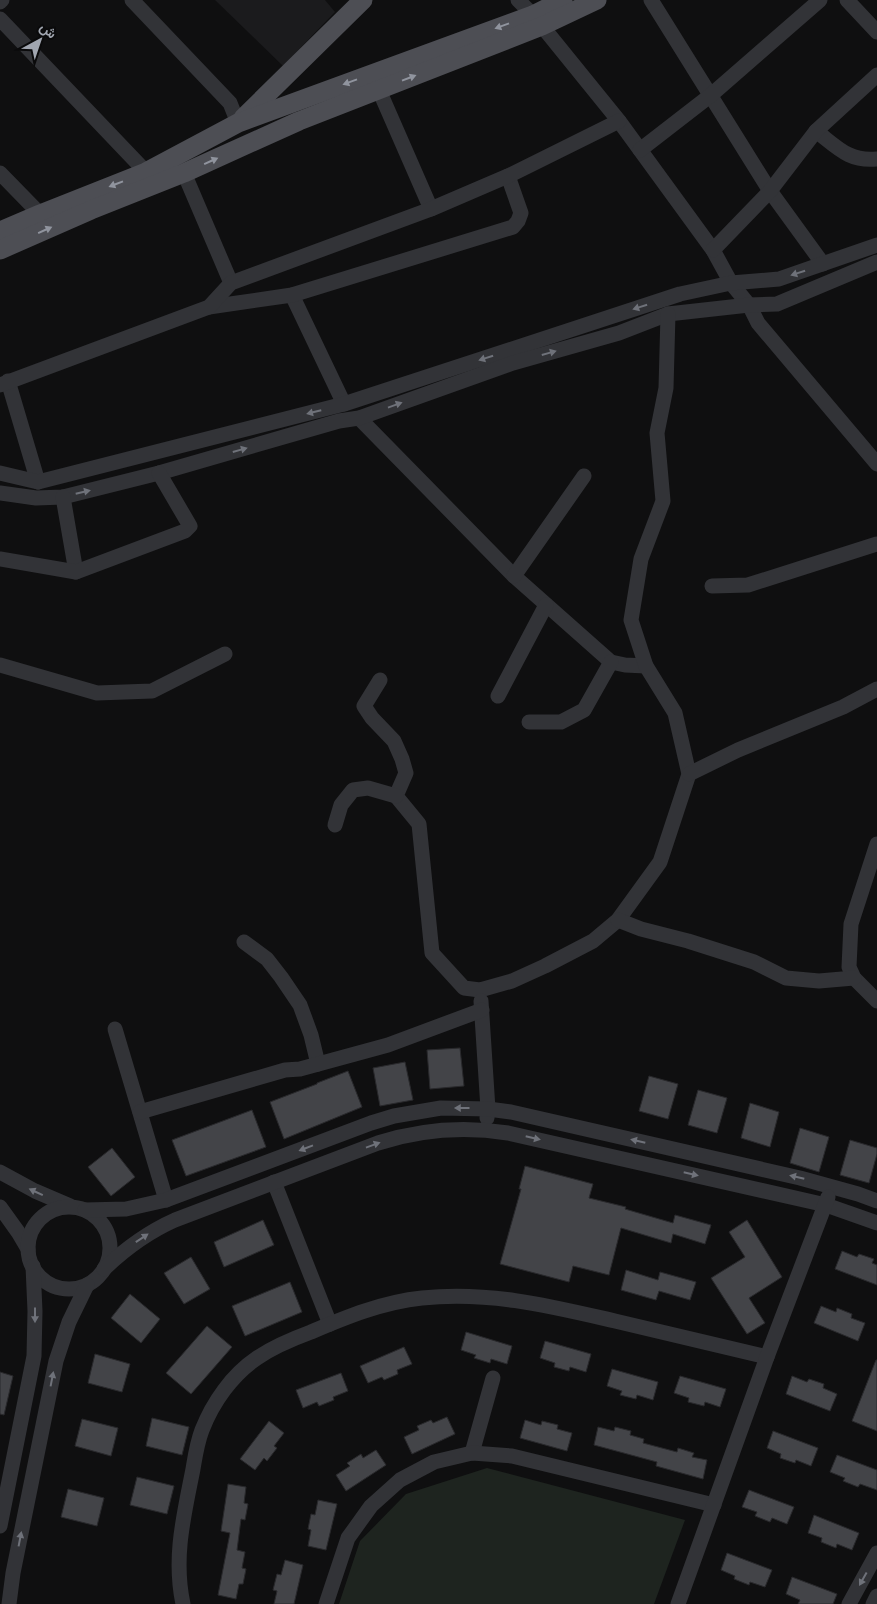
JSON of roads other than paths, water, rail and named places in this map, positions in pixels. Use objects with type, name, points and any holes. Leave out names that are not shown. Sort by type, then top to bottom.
[{"type":"main road","points":[[238,123],[363,0]]},
{"type":"main road","points":[[0,250],[537,21],[563,0]]},
{"type":"main road","points":[[0,231],[146,172],[238,123],[597,0]]},
{"type":"street","points":[[132,0],[230,104],[238,123]]},
{"type":"street","points":[[518,0],[619,121],[713,250],[731,283],[749,305],[758,323],[877,464]]},
{"type":"street","points":[[651,0],[770,191],[823,264]]},
{"type":"street","points":[[640,150],[711,95],[820,0]]},
{"type":"street","points":[[847,0],[877,32]]},
{"type":"street","points":[[0,19],[146,172]]},
{"type":"street","points":[[713,250],[770,191],[816,131],[877,75]]},
{"type":"street","points":[[379,90],[431,209]]},
{"type":"street","points":[[209,307],[231,283],[431,209],[508,176],[619,121]]},
{"type":"street","points":[[816,131],[850,157],[866,160],[877,159]]},
{"type":"street","points":[[0,173],[40,214]]},
{"type":"street","points":[[184,173],[231,283]]},
{"type":"street","points":[[38,482],[4,383],[209,307],[292,296],[513,228],[521,214],[508,176]]},
{"type":"street","points":[[0,473],[38,482],[344,404],[680,294],[731,283],[779,279],[877,245]]},
{"type":"street","points":[[0,493],[36,498],[63,497],[159,474],[339,421],[359,418],[513,363],[619,333],[668,314],[749,305],[777,304],[877,262]]},
{"type":"street","points":[[292,296],[344,404]]},
{"type":"street","points":[[335,826],[340,805],[352,790],[368,788],[396,796],[419,824],[432,953],[464,988],[480,990],[512,981],[593,941],[618,920],[652,875],[660,862],[689,774],[675,713],[646,666],[631,620],[641,559],[663,501],[657,433],[666,388],[668,314]]},
{"type":"street","points":[[359,418],[514,576],[611,662],[646,666]]},
{"type":"street","points":[[0,559],[76,572],[185,531],[190,526],[159,474]]},
{"type":"street","points":[[514,576],[584,476]]},
{"type":"street","points":[[63,497],[76,572]]},
{"type":"street","points":[[712,586],[748,585],[877,544]]},
{"type":"street","points":[[498,696],[546,605]]},
{"type":"street","points":[[0,665],[97,693],[152,691],[225,654]]},
{"type":"street","points":[[529,722],[561,722],[584,710],[611,662]]},
{"type":"street","points":[[380,680],[364,706],[372,718],[394,741],[402,759],[406,773],[396,796]]},
{"type":"street","points":[[689,774],[738,750],[843,707],[877,689]]},
{"type":"street","points":[[877,844],[851,924],[848,967],[854,978],[877,1001]]},
{"type":"street","points":[[618,920],[641,929],[688,941],[754,962],[786,978],[819,982],[854,978]]},
{"type":"street","points":[[244,942],[266,958],[300,1006],[311,1035],[318,1064]]},
{"type":"street","points":[[480,990],[488,1109],[486,1129]]},
{"type":"street","points":[[140,1112],[284,1070],[300,1069],[388,1045],[482,1010]]},
{"type":"street","points":[[115,1029],[166,1200]]},
{"type":"street","points":[[28,1249],[29,1237],[34,1226],[41,1217],[56,1209],[126,1209],[166,1200],[394,1116],[440,1108],[488,1109],[526,1116],[832,1186],[877,1201]]},
{"type":"street","points":[[33,1266],[39,1275],[56,1287],[67,1289],[87,1285],[97,1278],[126,1249],[155,1229],[175,1220],[399,1136],[442,1129],[486,1129],[515,1134],[826,1205],[877,1223]]},
{"type":"street","points":[[274,1182],[280,1171],[278,1158]]},
{"type":"street","points":[[255,1167],[257,1174],[262,1178],[274,1182]]},
{"type":"street","points":[[0,1172],[35,1191],[80,1208],[95,1216],[103,1225],[108,1235],[109,1258],[104,1269]]},
{"type":"street","points":[[274,1182],[330,1324]]},
{"type":"street","points":[[678,1604],[832,1186]]},
{"type":"street","points":[[0,1207],[28,1249],[33,1266],[35,1311],[34,1356],[0,1526]]},
{"type":"street","points":[[10,1604],[6,1572],[56,1361],[69,1322],[87,1285]]},
{"type":"street","points":[[183,1604],[179,1587],[178,1555],[202,1432],[215,1404],[233,1379],[256,1358],[283,1343],[374,1308],[411,1300],[467,1295],[514,1299],[768,1357]]},
{"type":"street","points":[[472,1453],[493,1378]]},
{"type":"street","points":[[326,1604],[348,1538],[370,1506],[400,1480],[434,1462],[472,1453],[512,1456],[714,1505]]},
{"type":"street","points":[[849,1604],[877,1553]]},
{"type":"street","points":[[873,1604],[877,1596]]}]
